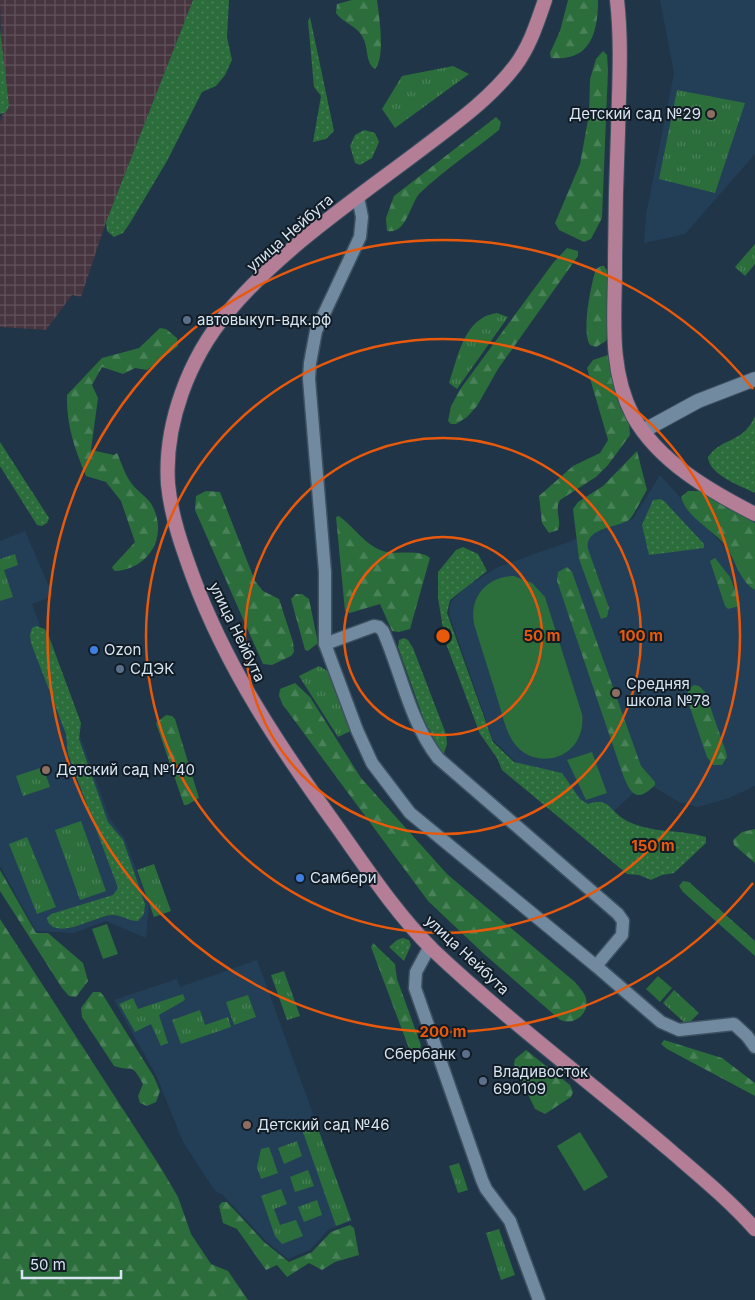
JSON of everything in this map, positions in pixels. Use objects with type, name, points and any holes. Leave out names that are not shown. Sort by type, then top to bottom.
[{"type":"main road","name":"улица Нейбута","points":[[545,0],[532,39],[515,66],[501,82],[455,124],[358,197],[296,247],[242,297],[207,342],[186,383],[172,427],[168,480],[172,509],[184,555],[202,603],[244,688],[279,745],[390,900],[430,946],[475,987],[673,1152],[728,1201],[755,1229]]},
{"type":"main road","points":[[617,0],[621,44],[614,345],[618,374],[626,401],[644,431],[676,465],[723,497],[755,514]]},
{"type":"street","points":[[358,197],[362,217],[360,237],[316,331],[310,363],[313,438],[326,577],[326,644],[367,754],[405,808],[661,1022],[678,1030],[734,1024],[747,1036],[755,1047]]},
{"type":"street","points":[[644,431],[698,401],[755,379]]},
{"type":"street","points":[[326,644],[374,626],[379,627],[383,631],[419,725],[429,746],[438,758],[618,914],[623,921],[622,935],[596,966]]},
{"type":"street","points":[[430,946],[416,972],[415,988],[482,1180],[486,1189],[510,1222],[539,1300]]},
{"type":"shaded area","points":[[0,0],[193,0],[106,222],[81,297],[72,295],[46,330],[0,327],[0,122],[3,113]]},
{"type":"shaded area","name":"Детский сад №29","points":[[660,0],[755,0],[755,154],[685,234],[644,243],[646,215],[674,73]]},
{"type":"shaded area","name":"Средняя школа №78","points":[[660,475],[755,581],[755,786],[729,798],[698,807],[679,802],[645,782],[597,827],[526,772],[493,740],[449,614],[451,602],[467,586],[498,567],[633,519]]},
{"type":"shaded area","name":"Детский сад №140","points":[[25,531],[53,596],[32,604],[110,819],[125,839],[149,906],[146,938],[106,921],[73,933],[36,931],[0,866],[0,541]]},
{"type":"shaded area","name":"Детский сад №46","points":[[257,960],[352,1221],[329,1229],[310,1250],[288,1259],[266,1241],[223,1195],[215,1191],[183,1142],[156,1075],[114,1000],[177,979],[180,987]]},
{"type":"green space","points":[[193,0],[229,0],[227,37],[232,60],[225,75],[216,86],[202,92],[167,161],[130,223],[123,233],[114,237],[107,231],[106,222]]},
{"type":"green space","points":[[352,0],[377,0],[381,46],[380,56],[375,69],[370,64],[362,35],[336,13],[337,4]]},
{"type":"green space","points":[[568,0],[598,0],[594,33],[590,42],[575,55],[565,58],[551,58],[550,53],[560,31]]},
{"type":"green space","points":[[310,17],[334,131],[326,139],[313,142],[321,96],[314,87],[308,21]]},
{"type":"green space","points":[[0,29],[9,106],[6,112],[0,114]]},
{"type":"green space","points":[[603,51],[607,55],[608,70],[602,218],[591,239],[584,242],[559,230],[555,223],[580,164],[589,114],[590,79],[596,59]]},
{"type":"green space","points":[[453,66],[469,74],[395,128],[382,109],[402,76]]},
{"type":"green space","points":[[677,90],[745,103],[715,193],[659,179]]},
{"type":"green space","points":[[496,117],[501,122],[499,130],[420,193],[404,223],[394,231],[387,231],[386,218],[394,196]]},
{"type":"green space","points":[[364,130],[375,133],[379,142],[372,158],[360,165],[355,163],[350,146],[355,135]]},
{"type":"green space","points":[[755,244],[755,264],[745,276],[735,267]]},
{"type":"green space","points":[[567,248],[578,251],[578,256],[498,369],[477,406],[467,417],[456,424],[451,424],[448,421],[451,406],[461,388],[553,263]]},
{"type":"green space","points":[[604,266],[608,272],[608,333],[606,341],[596,347],[590,345],[586,330],[594,276],[596,269]]},
{"type":"green space","points":[[497,313],[508,317],[457,389],[449,383],[464,340],[477,322],[486,316]]},
{"type":"green space","points":[[160,328],[166,329],[177,338],[178,346],[147,370],[135,368],[123,374],[102,367],[92,385],[98,398],[91,450],[114,455],[117,453],[125,473],[134,487],[151,504],[157,519],[158,530],[152,550],[137,565],[115,571],[112,568],[113,566],[135,542],[121,501],[106,482],[86,476],[72,437],[67,395],[102,358],[139,348]]},
{"type":"green space","points":[[608,355],[629,422],[630,435],[608,465],[596,477],[560,500],[558,504],[558,530],[549,533],[542,523],[539,496],[573,466],[600,453],[608,440],[587,368],[593,360]]},
{"type":"green space","points":[[755,416],[755,493],[720,474],[714,469],[708,457],[714,450],[745,431]]},
{"type":"green space","points":[[0,442],[49,518],[47,523],[42,526],[37,525],[0,466]]},
{"type":"green space","points":[[637,451],[647,490],[629,520],[596,533],[588,542],[588,549],[609,608],[607,617],[601,619],[579,559],[573,509],[578,502],[603,486]]},
{"type":"green space","points":[[206,491],[220,492],[255,581],[263,591],[279,599],[293,642],[294,652],[291,656],[272,665],[263,664],[195,510],[196,496]]},
{"type":"green space","points":[[688,491],[699,491],[755,523],[755,590],[741,576],[725,545],[694,517],[684,504],[681,497]]},
{"type":"green space","points":[[660,499],[704,544],[704,548],[649,555],[642,525],[653,500]]},
{"type":"green space","points":[[339,516],[371,545],[383,551],[419,553],[430,558],[410,629],[399,632],[392,631],[380,604],[350,613],[345,611],[336,517]]},
{"type":"green space","points":[[463,547],[478,554],[487,571],[450,600],[447,613],[493,742],[514,762],[562,773],[580,799],[588,804],[601,802],[627,821],[647,828],[706,837],[706,843],[674,873],[662,875],[651,880],[639,875],[627,874],[502,770],[497,758],[480,734],[445,641],[438,598],[438,572],[456,550]]},
{"type":"green space","points":[[15,554],[18,565],[4,570],[13,597],[0,601],[0,559]]},
{"type":"green space","points":[[715,558],[730,577],[740,604],[739,606],[728,609],[725,606],[710,561]]},
{"type":"green space","points":[[567,567],[572,572],[641,766],[655,782],[655,785],[644,794],[639,795],[632,792],[623,775],[557,581],[558,572]]},
{"type":"green space","points":[[514,576],[532,583],[545,597],[582,714],[581,730],[575,744],[568,751],[554,758],[539,758],[525,753],[511,739],[474,624],[474,605],[482,590],[496,580]]},
{"type":"green space","points":[[296,594],[302,594],[309,599],[318,643],[308,651],[305,650],[291,599]]},
{"type":"green space","points":[[36,626],[45,629],[48,634],[81,723],[79,739],[108,822],[123,840],[145,904],[144,914],[138,921],[111,915],[78,926],[60,929],[53,927],[48,922],[47,918],[51,914],[113,895],[118,888],[68,754],[66,734],[31,643],[30,635],[32,628]]},
{"type":"green space","points":[[404,638],[408,640],[413,648],[446,734],[447,744],[443,756],[424,720],[398,647],[399,640]]},
{"type":"green space","points":[[319,666],[331,673],[353,730],[338,737],[299,676]]},
{"type":"green space","points":[[295,683],[310,697],[361,778],[447,874],[575,982],[583,992],[587,1004],[579,1018],[569,1021],[559,1019],[484,954],[428,901],[283,705],[279,696],[280,689]]},
{"type":"green space","points":[[694,685],[699,686],[705,692],[726,752],[727,757],[722,765],[713,765],[707,757],[687,699],[688,689]]},
{"type":"green space","points":[[166,715],[172,716],[175,719],[199,798],[187,805],[184,805],[156,723]]},
{"type":"green space","points":[[592,752],[607,793],[586,800],[567,760]]},
{"type":"green space","points":[[43,767],[50,787],[23,796],[16,776]]},
{"type":"green space","points":[[81,821],[106,891],[80,900],[55,830]]},
{"type":"green space","points":[[755,829],[755,863],[734,845],[733,840],[742,832]]},
{"type":"green space","points":[[27,837],[56,907],[37,914],[9,844]]},
{"type":"green space","points":[[154,864],[171,911],[154,917],[137,870]]},
{"type":"green space","points":[[0,870],[36,933],[48,933],[83,963],[88,981],[76,997],[69,996],[62,988],[0,891]]},
{"type":"green space","points":[[683,881],[689,882],[755,941],[755,956],[683,892],[679,886]]},
{"type":"green space","points":[[0,919],[161,1168],[178,1197],[191,1234],[211,1264],[228,1271],[248,1300],[0,1300]]},
{"type":"green space","points":[[107,924],[118,954],[103,959],[92,929]]},
{"type":"green space","points":[[403,938],[409,940],[411,945],[404,961],[389,947],[397,940]]},
{"type":"green space","points":[[373,943],[395,964],[397,979],[421,1045],[417,1054],[410,1051],[371,947]]},
{"type":"green space","points":[[284,971],[300,1016],[287,1020],[271,975]]},
{"type":"green space","points":[[658,976],[672,988],[660,1002],[646,989]]},
{"type":"green space","points":[[674,990],[699,1013],[687,1025],[663,1003]]},
{"type":"green space","points":[[93,992],[100,992],[103,995],[154,1077],[160,1091],[156,1102],[147,1106],[140,1103],[138,1096],[143,1084],[136,1072],[131,1069],[114,1066],[82,1017],[81,1008]]},
{"type":"green space","points":[[183,994],[185,1000],[159,1015],[168,1043],[161,1046],[151,1024],[135,1032],[119,1004],[133,998],[138,1009]]},
{"type":"green space","points":[[248,995],[256,1017],[234,1025],[226,1002]]},
{"type":"green space","points":[[200,1010],[205,1025],[228,1017],[231,1027],[181,1044],[172,1020]]},
{"type":"green space","points":[[664,1040],[722,1058],[755,1083],[755,1096],[667,1049],[661,1044]]},
{"type":"green space","points":[[526,1050],[570,1085],[573,1092],[571,1097],[545,1114],[535,1109],[514,1064],[515,1059]]},
{"type":"green space","points":[[317,1126],[351,1220],[336,1226],[303,1132]]},
{"type":"green space","points":[[580,1132],[608,1177],[584,1191],[557,1146]]},
{"type":"green space","points":[[297,1141],[302,1156],[284,1164],[278,1148]]},
{"type":"green space","points":[[269,1147],[278,1173],[261,1179],[257,1167],[261,1149]]},
{"type":"green space","points":[[459,1163],[468,1190],[458,1193],[449,1166]]},
{"type":"green space","points":[[308,1170],[314,1186],[295,1192],[290,1177]]},
{"type":"green space","points":[[281,1189],[287,1204],[274,1209],[280,1225],[296,1220],[303,1236],[282,1244],[275,1236],[261,1196]]},
{"type":"green space","points":[[317,1200],[322,1215],[304,1222],[298,1207]]},
{"type":"green space","points":[[222,1202],[227,1202],[264,1242],[289,1262],[312,1252],[331,1232],[350,1225],[354,1228],[359,1255],[335,1262],[322,1270],[309,1263],[287,1277],[277,1265],[266,1270],[237,1229],[223,1223],[219,1206]]},
{"type":"green space","points":[[499,1229],[515,1275],[501,1280],[486,1233]]},
{"type":"place","name":"Детский сад №29","points":[[711,114]]},
{"type":"place","name":"автовыкуп-вдк.рф","points":[[187,320]]},
{"type":"place","name":"Ozon","points":[[94,650]]},
{"type":"place","name":"СДЭК","points":[[120,669]]},
{"type":"place","name":"Средняя школа №78","points":[[616,693]]},
{"type":"place","name":"Детский сад №140","points":[[46,770]]},
{"type":"place","name":"Самбери","points":[[300,878]]},
{"type":"place","name":"Сбербанк","points":[[466,1054]]},
{"type":"place","name":"Владивосток 690109","points":[[483,1081]]},
{"type":"place","name":"Детский сад №46","points":[[247,1125]]}]
